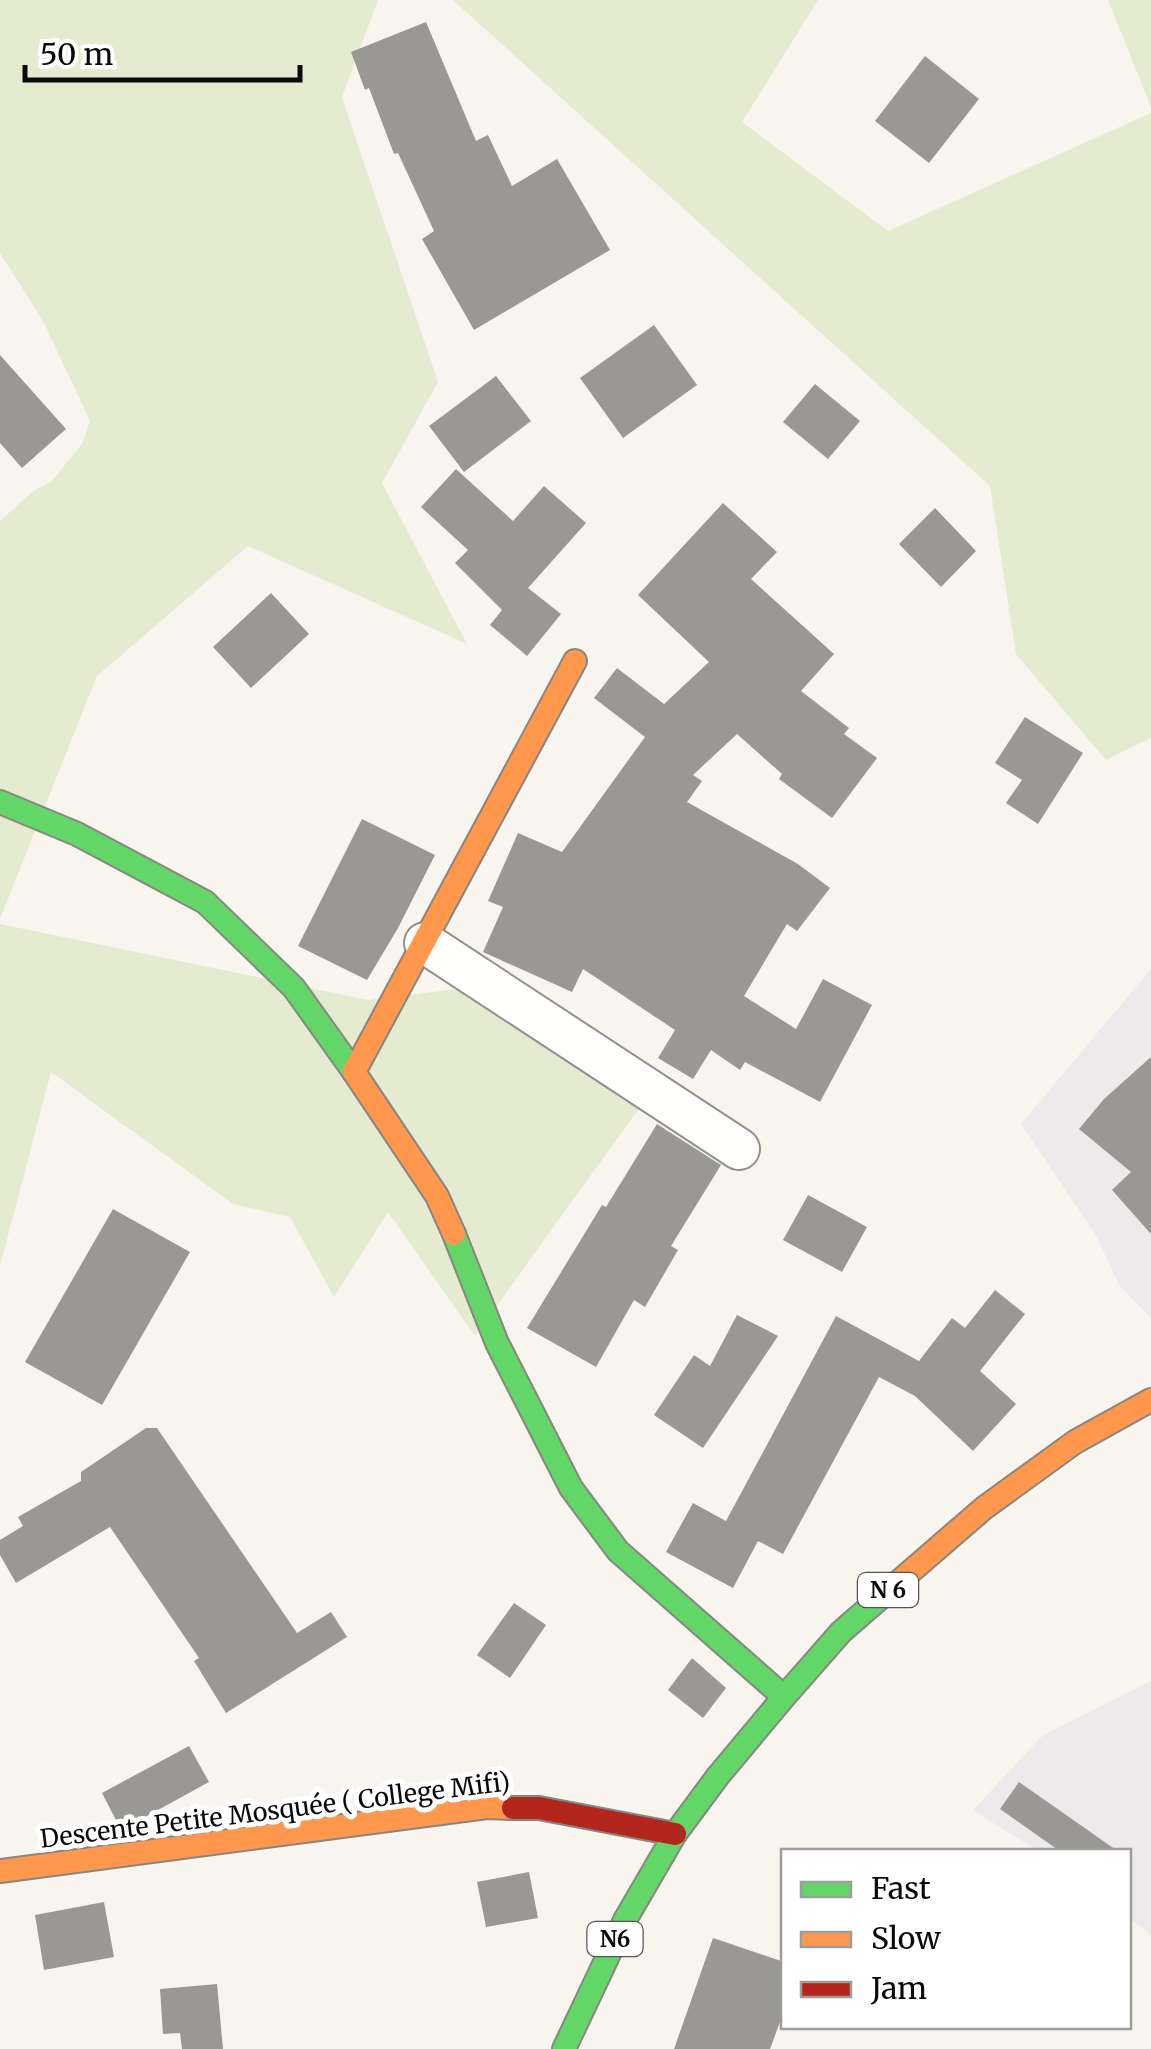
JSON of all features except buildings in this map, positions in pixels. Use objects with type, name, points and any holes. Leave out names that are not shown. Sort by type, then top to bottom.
[{"type":"main road","points":[[354,1072],[575,661]]},
{"type":"main road","points":[[0,802],[77,834],[205,902],[294,988],[437,1196],[498,1343],[571,1488],[618,1551],[784,1696]]},
{"type":"main road","name":"N 6","points":[[675,1834],[718,1776],[841,1632],[984,1508],[1074,1442],[1151,1400]]},
{"type":"main road","name":"Descente Petite Mosquée ( College Mifi)","points":[[0,1871],[488,1807],[539,1808],[675,1834]]},
{"type":"main road","name":"N6","points":[[564,2049],[625,1920],[675,1834]]},
{"type":"street","points":[[425,943],[739,1149]]},
{"type":"shaded area","points":[[1151,969],[1151,1318],[1119,1285],[1097,1237],[1021,1124]]},
{"type":"shaded area","points":[[1151,1681],[1151,1935],[1131,1920],[1131,1849],[1035,1849],[973,1810],[1042,1736]]},
{"type":"green space","points":[[0,0],[378,0],[342,97],[438,382],[382,483],[467,644],[248,546],[97,676],[0,919],[0,521],[33,491],[51,482],[82,444],[90,421],[43,321],[0,253]]},
{"type":"green space","points":[[453,0],[818,0],[742,122],[888,231],[1151,113],[1151,738],[1106,760],[1016,654],[990,486]]},
{"type":"green space","points":[[1108,0],[1151,0],[1151,107]]},
{"type":"green space","points":[[0,924],[368,1000],[465,988],[640,1107],[475,1336],[388,1212],[334,1297],[290,1217],[233,1204],[51,1072],[0,1266]]},
{"type":"traffic: fast","points":[[0,802],[77,834],[205,902],[294,988],[354,1072]]},
{"type":"traffic: fast","points":[[454,1234],[497,1343],[571,1488],[618,1551],[784,1697]]},
{"type":"traffic: fast","points":[[564,2049],[625,1920],[675,1834],[784,1697],[841,1632],[887,1592]]},
{"type":"traffic: slow","points":[[454,1234],[437,1196],[354,1072],[575,661]]},
{"type":"traffic: slow","points":[[887,1592],[984,1508],[1075,1442],[1151,1400]]},
{"type":"traffic: slow","points":[[0,1871],[487,1807],[513,1808]]},
{"type":"traffic: jam","points":[[513,1808],[539,1808],[675,1834]]}]
